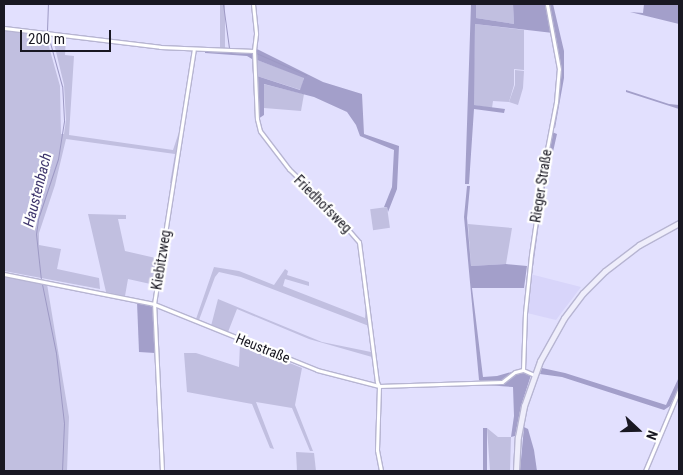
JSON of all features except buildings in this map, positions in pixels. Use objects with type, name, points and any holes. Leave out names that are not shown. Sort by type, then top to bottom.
[{"type":"main road","points":[[516,471],[518,437],[534,375],[554,332],[583,293],[605,270],[639,244],[679,223]]},
{"type":"street","name":"Friedhofsweg","points":[[253,4],[256,34],[254,51],[256,120],[260,131],[289,169],[332,211],[359,242],[379,386],[377,450],[381,471]]},
{"type":"street","name":"Rieger Straße","points":[[523,370],[524,313],[531,254],[544,165],[556,102],[559,69],[554,29],[547,4]]},
{"type":"street","points":[[4,28],[194,50],[254,51]]},
{"type":"street","name":"Kiebitzweg","points":[[162,471],[154,304],[194,50]]},
{"type":"street","name":"Heustraße","points":[[4,274],[47,281],[154,304],[317,370],[379,386],[502,382],[516,372],[523,370]]},
{"type":"street","points":[[523,370],[534,375]]},
{"type":"street","points":[[645,471],[679,390]]},
{"type":"shaded area","points":[[220,4],[225,4],[225,50],[220,50]]},
{"type":"shaded area","points":[[471,4],[476,4],[476,18],[514,24],[513,4],[546,4],[553,33],[475,24],[474,105],[505,109],[504,113],[474,109],[469,184],[465,184]]},
{"type":"shaded area","points":[[476,4],[513,4],[514,24],[476,18]]},
{"type":"shaded area","points":[[549,4],[553,4],[564,51],[564,78],[555,128],[553,127],[561,69]]},
{"type":"shaded area","points":[[644,4],[679,4],[679,24],[630,12],[643,13]]},
{"type":"shaded area","points":[[475,24],[524,30],[524,70],[514,69],[514,85],[509,102],[493,101],[492,108],[473,105]]},
{"type":"shaded area","points":[[4,29],[27,32],[27,35],[46,36],[60,86],[61,134],[64,134],[66,120],[64,85],[52,35],[66,37],[65,55],[74,56],[69,135],[173,150],[178,135],[180,135],[172,184],[170,183],[175,154],[66,139],[55,185],[39,233],[39,245],[61,249],[57,269],[99,278],[100,289],[4,271]]},
{"type":"shaded area","points":[[257,49],[323,82],[362,94],[364,134],[399,146],[397,189],[388,212],[387,207],[384,207],[392,187],[394,150],[360,136],[356,125],[347,112],[314,97],[264,84],[264,115],[258,119],[257,76],[300,90],[304,78],[257,60]]},
{"type":"shaded area","points":[[205,51],[254,52],[256,120],[252,59],[247,56],[205,53]]},
{"type":"shaded area","points":[[257,60],[304,77],[301,90],[257,76]]},
{"type":"shaded area","points":[[515,70],[524,71],[523,88],[518,105],[509,102],[515,85]]},
{"type":"shaded area","points":[[263,84],[304,94],[301,111],[264,108]]},
{"type":"shaded area","points":[[626,90],[669,104],[679,105],[679,109],[626,92]]},
{"type":"shaded area","points":[[552,132],[557,134],[542,201],[532,274],[530,274],[545,165]]},
{"type":"shaded area","points":[[467,186],[470,186],[467,218],[471,266],[506,264],[527,266],[524,288],[472,288],[483,377],[497,376],[522,369],[531,375],[521,406],[515,436],[511,437],[514,416],[513,387],[485,385],[479,380],[464,217]]},
{"type":"shaded area","points":[[387,207],[390,228],[373,230],[370,209]]},
{"type":"shaded area","points":[[88,214],[126,215],[126,219],[118,219],[125,251],[160,259],[155,285],[128,279],[125,296],[106,292]]},
{"type":"shaded area","points":[[468,224],[512,228],[506,264],[471,266]]},
{"type":"shaded area","points":[[214,267],[239,271],[274,285],[285,269],[288,271],[287,275],[309,282],[309,286],[285,279],[283,286],[365,318],[366,297],[369,326],[241,277],[219,272],[215,277],[199,320],[196,319]]},
{"type":"shaded area","points":[[530,274],[581,287],[556,320],[527,313]]},
{"type":"shaded area","points":[[4,277],[47,284],[69,417],[67,471],[4,471]]},
{"type":"shaded area","points":[[218,299],[322,342],[371,352],[372,357],[309,339],[237,309],[228,332],[211,326]]},
{"type":"shaded area","points":[[137,302],[150,305],[153,308],[155,353],[139,352]]},
{"type":"shaded area","points":[[240,343],[302,368],[295,405],[313,451],[310,451],[292,408],[256,402],[274,449],[270,448],[252,404],[187,392],[184,353],[196,353],[239,367]]},
{"type":"shaded area","points":[[542,368],[565,373],[666,405],[679,377],[679,387],[670,406],[664,410],[562,377],[540,374]]},
{"type":"shaded area","points":[[524,427],[528,429],[537,471],[520,471]]},
{"type":"shaded area","points":[[483,428],[487,428],[487,471],[483,471]]},
{"type":"shaded area","points":[[487,428],[498,437],[511,437],[510,471],[490,471]]},
{"type":"shaded area","points":[[296,452],[314,453],[316,471],[297,471]]},
{"type":"waterway","name":"Haustenbach","points":[[47,31],[48,4]]},
{"type":"waterway","points":[[223,4],[229,48]]},
{"type":"waterway","name":"Haustenbach","points":[[41,280],[36,234],[38,219],[58,159],[64,120],[62,86],[48,35]]},
{"type":"waterway","points":[[229,52],[252,53]]},
{"type":"waterway","points":[[256,53],[306,75]]},
{"type":"waterway","name":"Haustenbach","points":[[42,284],[56,353],[64,423],[62,471]]}]
